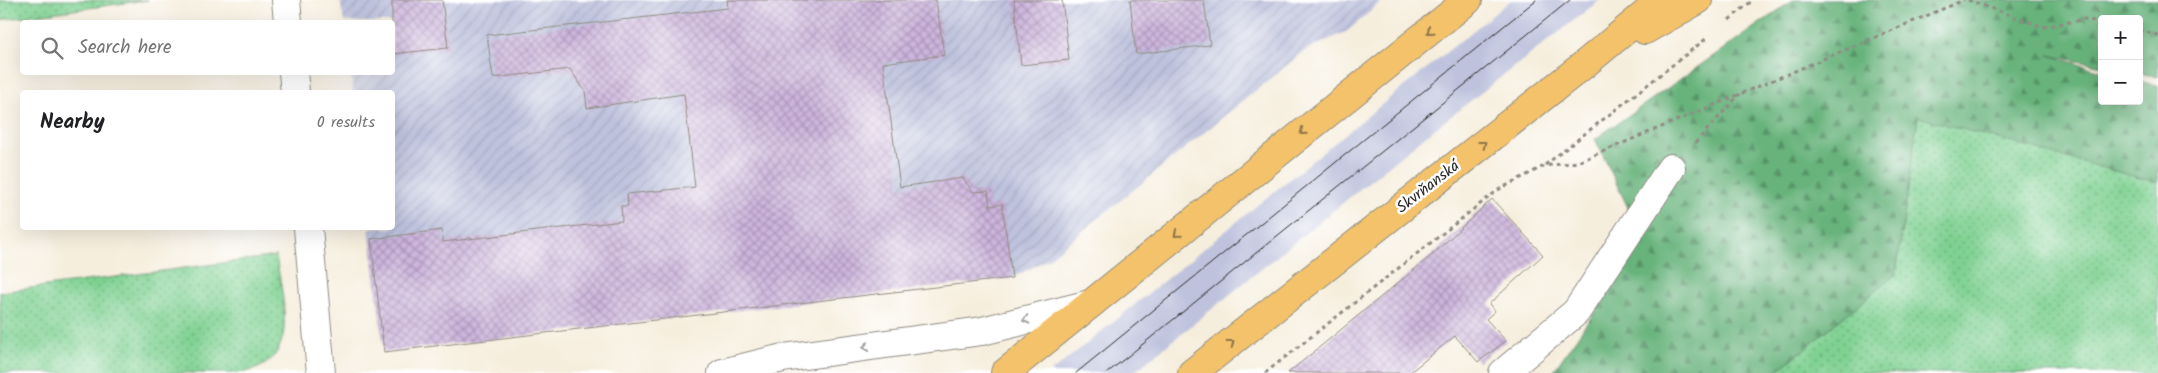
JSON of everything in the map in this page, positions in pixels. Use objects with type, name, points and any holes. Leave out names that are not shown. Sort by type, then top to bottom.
[{"type":"main road","points":[[1005,373],[1468,0]]},
{"type":"main road","name":"Skvrňanská","points":[[1192,373],[1581,67],[1662,0]]},
{"type":"main road","points":[[1581,67],[1698,0]]},
{"type":"street","points":[[286,0],[288,20]]},
{"type":"street","points":[[293,75],[295,90]]},
{"type":"street","points":[[1503,373],[1576,312],[1670,168]]},
{"type":"street","points":[[308,230],[321,373]]},
{"type":"street","points":[[722,373],[784,358],[982,331],[1090,304]]},
{"type":"path","points":[[1724,25],[1753,0]]},
{"type":"path","points":[[1544,166],[1578,162],[1964,0]]},
{"type":"path","points":[[1968,0],[2043,27],[2085,19],[2098,22]]},
{"type":"path","points":[[2143,32],[2158,35]]},
{"type":"path","points":[[1265,373],[1498,190],[1544,166],[1709,37]]},
{"type":"path","points":[[1670,168],[1742,93]]},
{"type":"shaded area","points":[[340,0],[1383,0],[1348,31],[1306,50],[1048,259],[1012,278],[384,352],[369,230],[395,230],[395,90],[353,90],[351,75],[395,75],[395,20],[344,20]]},
{"type":"shaded area","points":[[1511,0],[1600,0],[1423,138],[1133,373],[1050,373]]},
{"type":"green space","points":[[0,0],[148,0],[0,20]]},
{"type":"green space","points":[[1793,0],[2158,0],[2158,77],[2143,74],[2143,15],[2098,15],[2098,65],[2048,55],[2098,70],[2098,105],[2143,105],[2143,82],[2158,86],[2158,183],[1918,117],[1896,274],[1775,373],[1552,373],[1644,241],[1595,139]]},
{"type":"green space","points":[[1918,116],[2158,136],[2158,373],[1775,373],[1896,274]]},
{"type":"green space","points":[[276,256],[282,292],[284,329],[280,345],[272,358],[259,368],[238,373],[0,373],[0,292]]},
{"type":"building","points":[[392,0],[442,0],[448,48],[395,54],[395,20],[392,20]]},
{"type":"building","points":[[727,0],[936,0],[944,55],[883,63],[900,187],[963,178],[973,192],[988,191],[990,206],[1002,204],[1012,278],[384,352],[371,239],[442,230],[443,242],[622,221],[621,206],[628,206],[627,194],[695,187],[684,94],[587,108],[585,91],[570,69],[493,78],[487,35],[728,8]]},
{"type":"building","points":[[1014,0],[1062,0],[1069,60],[1021,65]]},
{"type":"building","points":[[1130,0],[1204,0],[1210,45],[1136,54]]},
{"type":"building","points":[[1492,199],[1543,255],[1489,304],[1495,311],[1486,319],[1506,341],[1478,362],[1455,336],[1409,373],[1288,373],[1432,255]]},
{"type":"tram line","points":[[1076,373],[1536,0]]},
{"type":"tram line","points":[[1107,373],[1570,0]]}]
